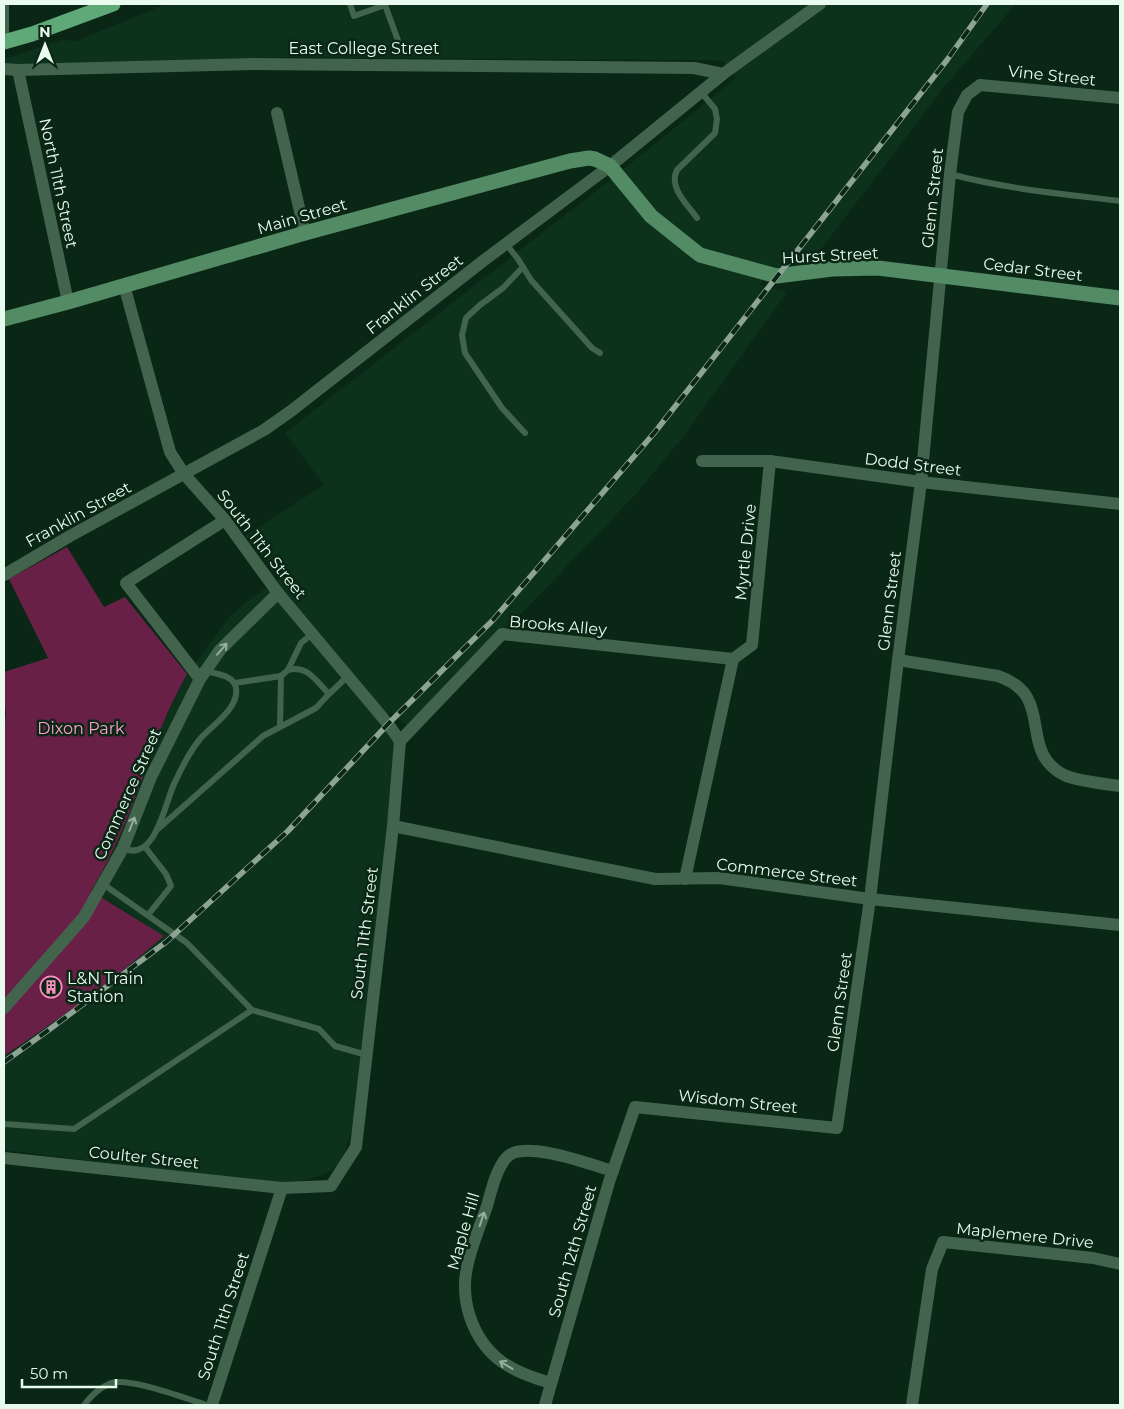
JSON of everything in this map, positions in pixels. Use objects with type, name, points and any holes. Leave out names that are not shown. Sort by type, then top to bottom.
[{"type":"main road","points":[[5,42],[99,7],[113,4]]},
{"type":"street","name":"Franklin Street","points":[[4,575],[70,536],[264,430],[610,166],[722,74],[820,4]]},
{"type":"street","name":"East College Street","points":[[4,69],[252,64],[694,68],[722,74]]},
{"type":"street","name":"North 11th Street","points":[[18,70],[68,302]]},
{"type":"street","name":"Vine Street","points":[[980,85],[1120,98]]},
{"type":"street","name":"Glenn Street","points":[[837,1128],[870,899],[921,482],[950,174],[958,112],[967,95],[980,85]]},
{"type":"street","points":[[277,113],[305,233]]},
{"type":"street","name":"Main Street","points":[[4,319],[305,233],[570,161],[589,158],[610,166]]},
{"type":"street","name":"Hurst Street","points":[[610,166],[651,216],[700,255],[777,276],[832,269],[878,268],[941,276]]},
{"type":"street","name":"Cedar Street","points":[[941,276],[1120,298]]},
{"type":"street","points":[[124,285],[170,452],[184,474]]},
{"type":"street","name":"Dodd Street","points":[[702,462],[770,462],[921,482],[1120,504]]},
{"type":"street","name":"Myrtle Drive","points":[[733,659],[752,645],[770,462]]},
{"type":"street","name":"South 11th Street","points":[[184,474],[225,520],[278,593],[388,724],[400,741],[393,826],[356,1148],[331,1186],[282,1188],[212,1405]]},
{"type":"street","points":[[203,675],[126,583],[225,520]]},
{"type":"street","name":"Commerce Street","points":[[4,1008],[84,917],[123,848],[151,777],[203,675],[220,650],[278,593]]},
{"type":"street","name":"Brooks Alley","points":[[400,741],[502,634],[733,659]]},
{"type":"street","points":[[684,879],[733,659]]},
{"type":"street","points":[[898,660],[998,676],[1011,680],[1026,693],[1032,708],[1040,752],[1050,765],[1065,775],[1120,786]]},
{"type":"street","name":"Commerce Street","points":[[393,826],[655,879],[719,878],[870,899],[1120,925]]},
{"type":"street","name":"Wisdom Street","points":[[635,1107],[837,1128]]},
{"type":"street","name":"South 12th Street","points":[[545,1405],[613,1171],[635,1107]]},
{"type":"street","name":"Maple Hill","points":[[551,1383],[510,1368],[487,1350],[475,1330],[468,1309],[464,1286],[468,1266],[500,1168],[510,1154],[524,1150],[539,1151],[613,1171]]},
{"type":"street","name":"Coulter Street","points":[[4,1158],[282,1188]]},
{"type":"street","name":"Maplemere Drive","points":[[912,1405],[932,1270],[942,1242],[1093,1258],[1120,1264]]},
{"type":"lane","points":[[5,42],[6,4]]},
{"type":"lane","points":[[350,4],[354,16],[385,6],[400,46]]},
{"type":"lane","points":[[697,218],[674,186],[673,176],[715,133],[717,119],[715,109],[701,92]]},
{"type":"lane","points":[[950,174],[971,180],[1046,192],[1120,201]]},
{"type":"lane","points":[[506,244],[531,280],[592,348],[600,353]]},
{"type":"lane","points":[[523,267],[503,288],[480,304],[466,318],[462,335],[465,353],[502,408],[525,433]]},
{"type":"lane","points":[[235,683],[281,676],[288,670],[301,643],[312,634]]},
{"type":"lane","points":[[288,670],[297,668],[308,673],[329,694]]},
{"type":"lane","points":[[157,830],[174,784],[199,740],[231,709],[237,691],[235,683],[231,678],[203,675]]},
{"type":"lane","points":[[280,726],[281,676]]},
{"type":"lane","points":[[123,848],[136,852],[145,847],[157,830],[264,736],[316,708],[348,676]]},
{"type":"lane","points":[[145,847],[166,874],[171,886],[148,915]]},
{"type":"lane","points":[[103,884],[187,943],[252,1010],[319,1029],[335,1046],[367,1055]]},
{"type":"lane","points":[[4,1124],[74,1129],[252,1010]]},
{"type":"lane","points":[[84,1405],[94,1392],[113,1383],[130,1384],[156,1390],[207,1405]]},
{"type":"shaded area","points":[[166,4],[1016,4],[944,87],[806,269],[773,270],[759,285],[787,292],[683,437],[635,495],[527,608],[482,649],[407,725],[389,712],[380,721],[394,742],[396,754],[352,1131],[341,1161],[331,1171],[298,1182],[259,1181],[4,1150],[4,1056],[105,984],[163,936],[91,891],[115,844],[144,776],[163,724],[187,674],[230,616],[281,578],[245,536],[324,485],[285,433],[605,184],[736,78],[723,61],[692,60],[288,57],[4,65],[4,59],[62,40],[77,41]]},
{"type":"green space","name":"Dixon Park","points":[[67,547],[104,607],[125,597],[187,674],[165,719],[122,831],[91,891],[164,936],[86,999],[4,1056],[4,734],[6,713],[4,704],[4,672],[48,658],[9,579]]},
{"type":"railway","points":[[4,1062],[166,942],[288,831],[388,724],[493,620],[655,432],[947,60],[987,4]]},
{"type":"place","name":"L&N Train Station","points":[[51,987]]}]
